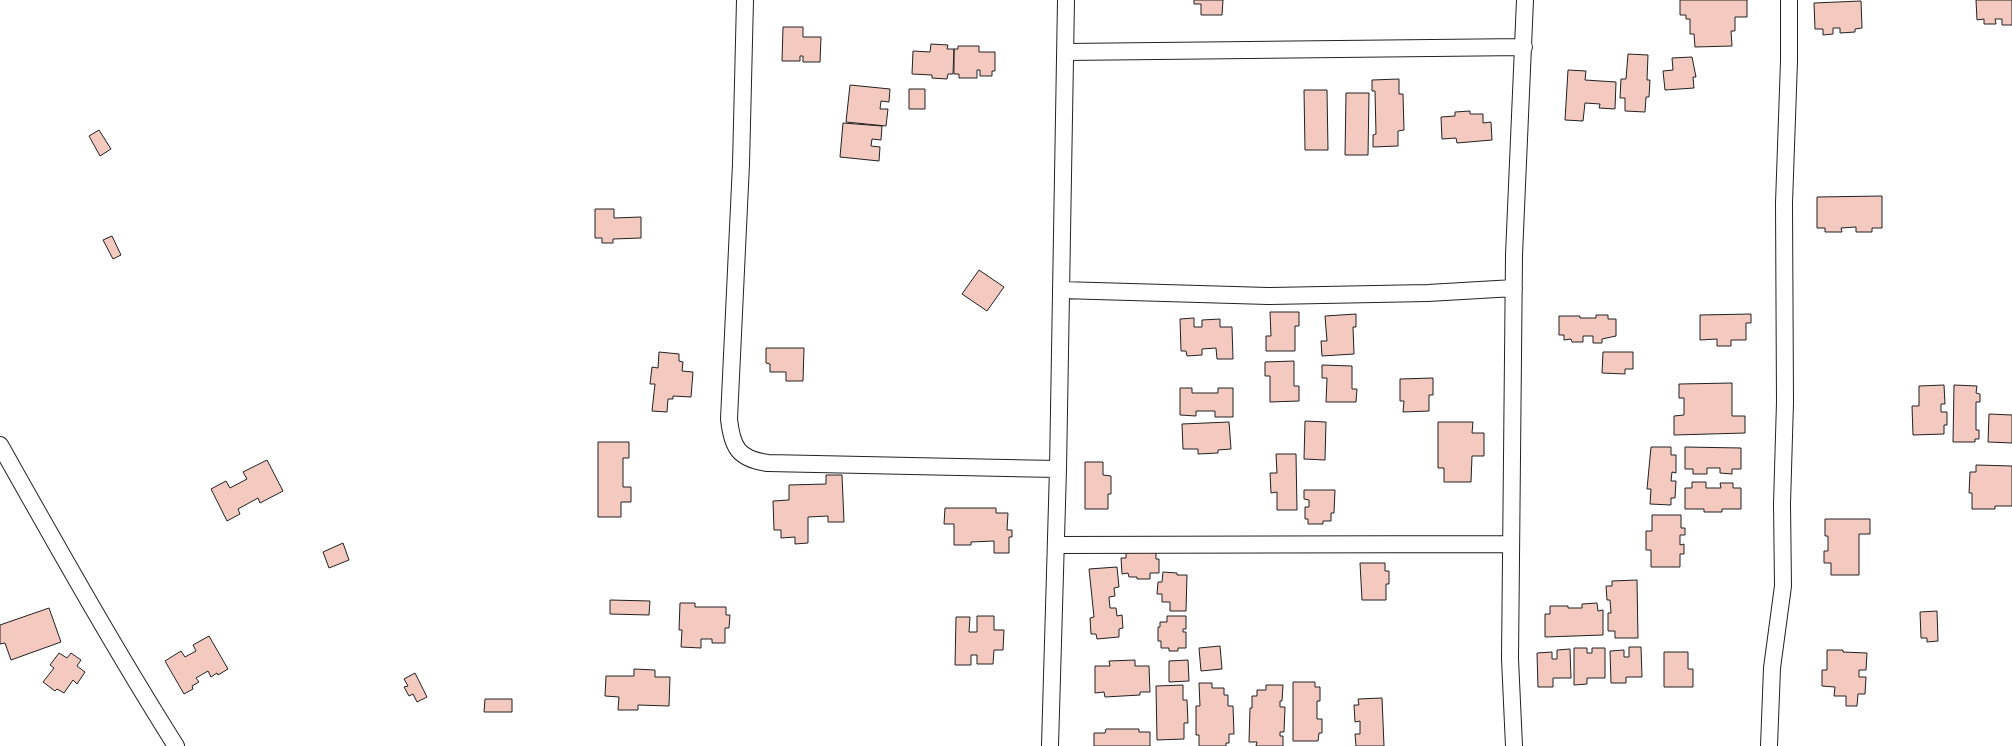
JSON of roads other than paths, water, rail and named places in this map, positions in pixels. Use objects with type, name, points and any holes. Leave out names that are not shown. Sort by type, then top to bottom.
[{"type":"street","points":[[745,0],[741,164],[729,419],[731,438],[736,449],[755,461],[768,463],[1058,469]]},
{"type":"street","points":[[1050,746],[1058,469],[1066,0]]},
{"type":"street","points":[[1514,746],[1510,659],[1514,255],[1525,0]]},
{"type":"street","points":[[1769,746],[1772,668],[1782,586],[1785,402],[1784,203],[1789,61],[1789,0]]},
{"type":"street","points":[[1065,52],[1524,47]]},
{"type":"street","points":[[1061,290],[1268,296],[1428,293],[1514,288]]},
{"type":"street","points":[[0,445],[82,592],[176,746]]},
{"type":"street","points":[[1056,545],[1511,544]]}]
